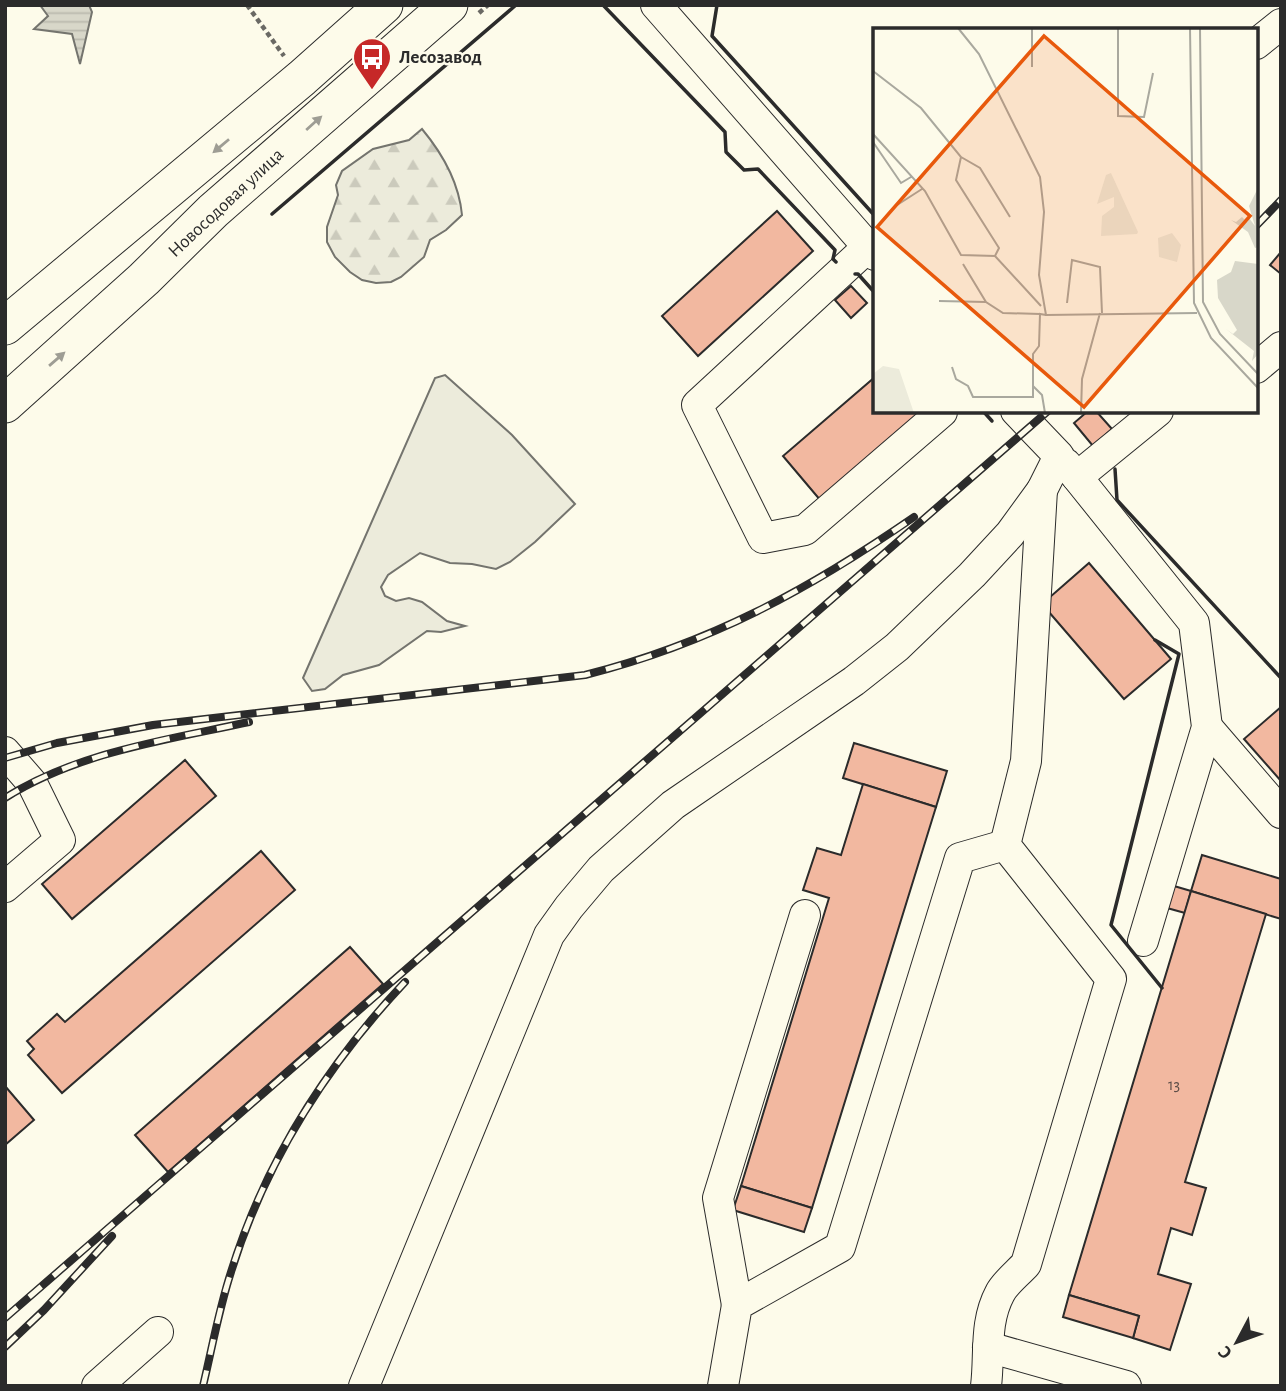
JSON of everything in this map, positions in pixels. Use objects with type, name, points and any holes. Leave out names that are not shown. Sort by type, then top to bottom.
[{"type":"main road","points":[[5,326],[302,78],[384,5]]},
{"type":"main road","name":"Новосодовая улица","points":[[5,404],[145,279],[213,211],[449,5]]},
{"type":"lane","points":[[656,5],[873,252],[697,405],[762,538],[805,530],[941,413]]},
{"type":"lane","points":[[1258,42],[1281,24]]},
{"type":"lane","points":[[1258,366],[1281,346]]},
{"type":"lane","points":[[1018,413],[1068,467],[1194,623],[1207,727],[1143,941]]},
{"type":"lane","points":[[365,1386],[549,934],[569,907],[601,869],[673,805],[854,681],[897,647],[972,575],[1010,534],[1042,490],[1068,467],[1155,413]]},
{"type":"lane","points":[[1005,845],[1026,761],[1042,490]]},
{"type":"lane","points":[[1207,727],[1281,813]]},
{"type":"lane","points":[[5,752],[32,783],[60,840],[5,887]]},
{"type":"lane","points":[[737,1305],[840,1248],[960,858],[1005,845]]},
{"type":"lane","points":[[986,1386],[987,1331],[1000,1292],[1026,1264],[1111,979],[1005,845]]},
{"type":"lane","points":[[723,1386],[737,1305],[718,1198],[805,915]]},
{"type":"lane","points":[[97,1386],[158,1332]]},
{"type":"lane","points":[[988,1347],[1126,1386]]},
{"type":"path","points":[[247,5],[266,34],[302,78]]},
{"type":"green space","points":[[422,129],[448,169],[457,191],[462,215],[430,240],[424,257],[401,277],[391,282],[362,280],[335,257],[327,242],[327,227],[338,195],[336,185],[342,171],[373,149],[409,140]]},
{"type":"green space","points":[[445,375],[512,435],[575,504],[535,542],[510,562],[496,569],[450,563],[420,553],[388,575],[381,587],[385,596],[396,601],[409,598],[422,602],[447,621],[465,626],[441,632],[427,631],[379,665],[343,675],[325,689],[312,691],[303,678],[435,378]]},
{"type":"shaded area","points":[[40,5],[89,5],[92,12],[80,64],[72,34],[34,29],[48,16]]},
{"type":"building","points":[[777,211],[813,251],[698,356],[662,316]]},
{"type":"building","points":[[1281,252],[1281,274],[1270,265]]},
{"type":"building","points":[[851,286],[867,303],[851,318],[835,300]]},
{"type":"building","points":[[873,379],[873,413],[924,413],[821,501],[783,456]]},
{"type":"building","points":[[1086,413],[1098,413],[1112,429],[1093,446],[1074,423]]},
{"type":"building","points":[[1089,563],[1171,659],[1124,699],[1042,604]]},
{"type":"building","points":[[1281,707],[1281,781],[1244,739]]},
{"type":"building","points":[[854,743],[947,771],[936,807],[843,778]]},
{"type":"building","points":[[185,760],[216,796],[72,919],[42,884]]},
{"type":"building","points":[[863,784],[936,807],[812,1208],[741,1186],[829,898],[803,890],[817,848],[841,855]]},
{"type":"building","points":[[261,851],[295,890],[62,1093],[28,1055],[34,1049],[27,1041],[57,1014],[65,1022]]},
{"type":"building","points":[[1202,855],[1281,879],[1281,919],[1191,891]]},
{"type":"building","points":[[1174,886],[1191,891],[1185,913],[1167,908]]},
{"type":"building","points":[[1191,891],[1266,914],[1185,1182],[1206,1188],[1192,1235],[1171,1228],[1158,1274],[1191,1284],[1170,1350],[1133,1338],[1139,1316],[1069,1295]]},
{"type":"building","points":[[350,947],[383,984],[168,1172],[135,1135]]},
{"type":"building","points":[[5,1086],[34,1120],[5,1145]]},
{"type":"building","points":[[741,1186],[812,1208],[804,1232],[733,1210]]},
{"type":"building","points":[[1069,1295],[1139,1316],[1133,1338],[1063,1317]]},
{"type":"railway","points":[[1258,224],[1281,200]]},
{"type":"railway","points":[[5,1318],[1046,413]]},
{"type":"railway","points":[[5,758],[57,743],[153,725],[585,675],[675,647],[757,611],[836,568],[914,517]]},
{"type":"railway","points":[[5,798],[33,782],[92,758],[249,722]]},
{"type":"railway","points":[[203,1386],[231,1272],[245,1231],[280,1154],[325,1081],[405,982]]},
{"type":"railway","points":[[5,1347],[44,1310],[112,1236]]},
{"type":"wall","points":[[272,214],[516,5]]},
{"type":"wall","points":[[603,5],[725,132],[726,152],[744,170],[758,169],[835,250],[833,259],[836,262]]},
{"type":"wall","points":[[717,5],[712,36],[873,214]]},
{"type":"wall","points":[[855,274],[873,291]]},
{"type":"wall","points":[[985,413],[992,421]]},
{"type":"wall","points":[[1115,469],[1117,500],[1281,678]]},
{"type":"wall","points":[[1155,640],[1179,654],[1111,925],[1162,988]]},
{"type":"place","name":"Лесозавод","points":[[372,91]]}]
